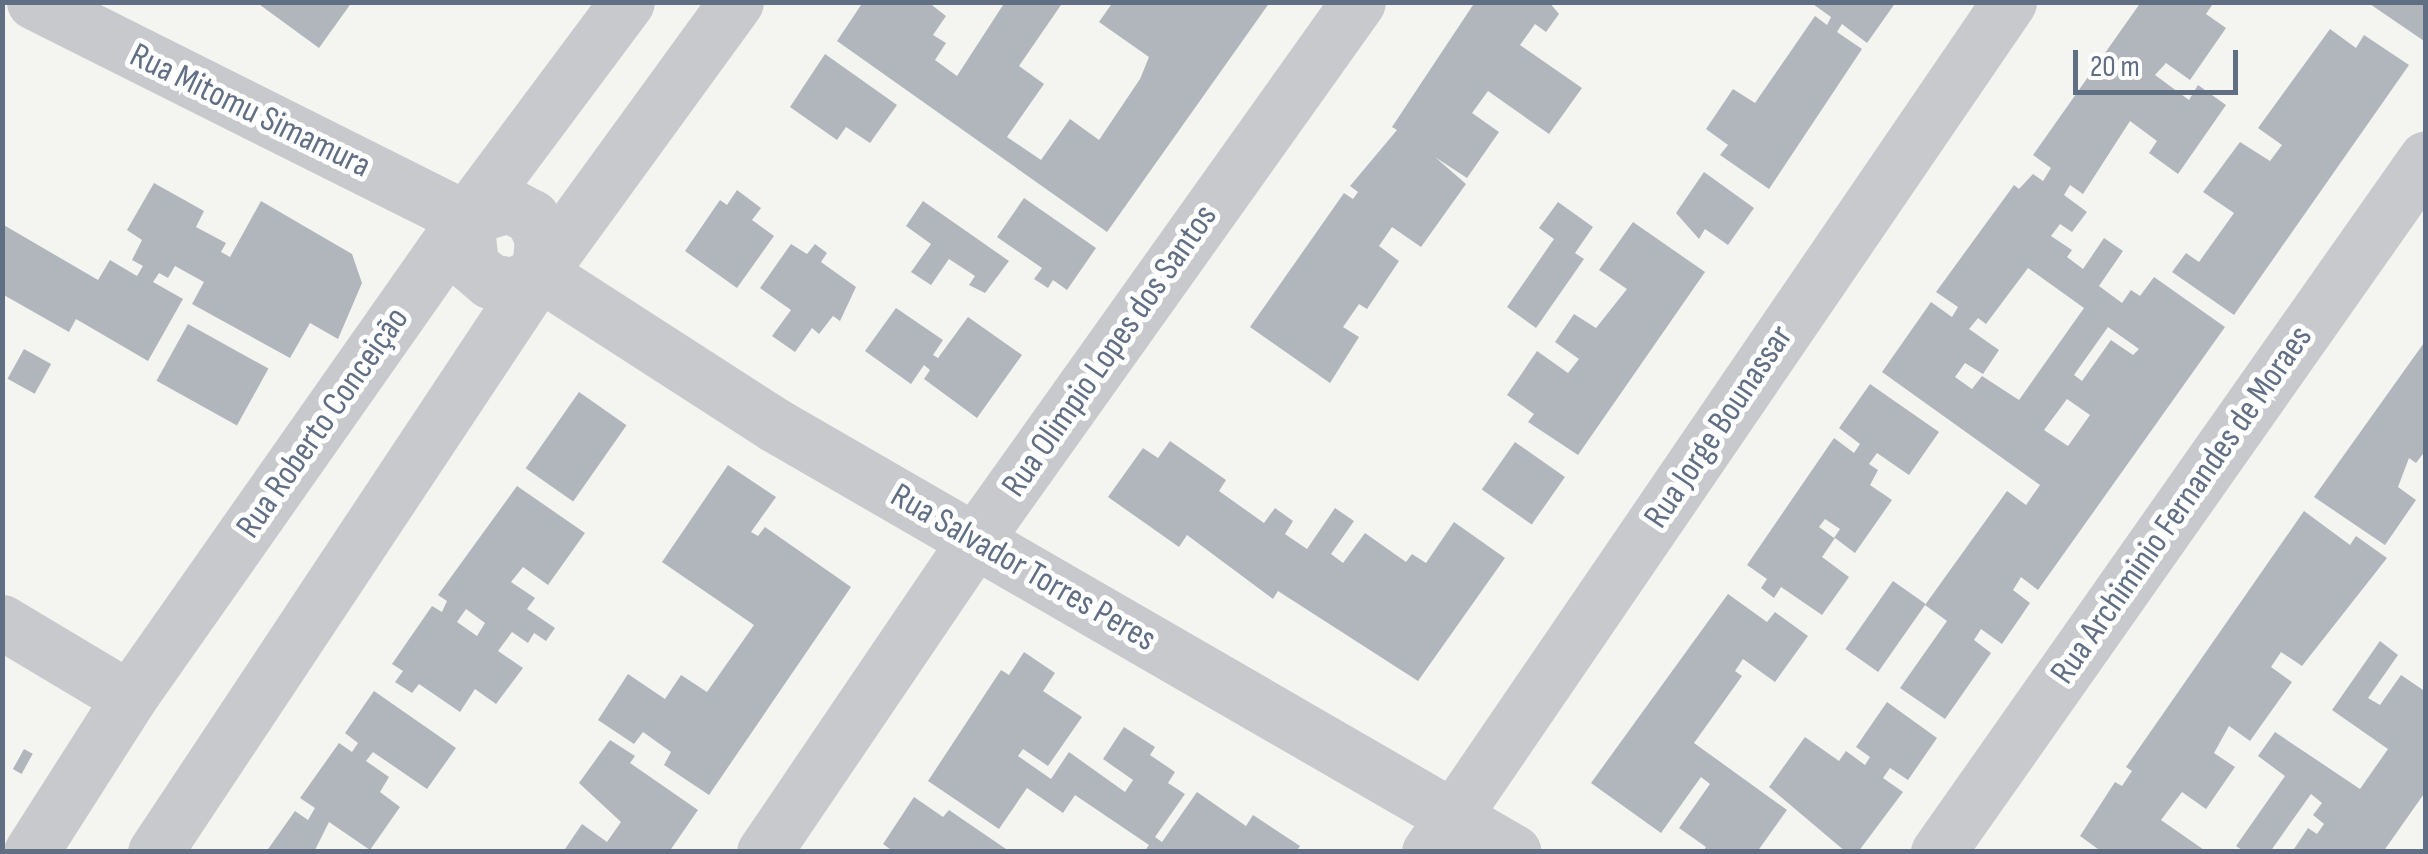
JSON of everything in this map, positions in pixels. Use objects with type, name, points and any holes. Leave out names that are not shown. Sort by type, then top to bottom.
[{"type":"street","name":"Rua Roberto Conceição","points":[[31,852],[130,698],[466,218],[627,2]]},
{"type":"street","points":[[155,852],[539,273],[736,2]]},
{"type":"street","name":"Rua Olimpio Lopes dos Santos","points":[[764,852],[975,540],[1358,2]]},
{"type":"street","name":"Rua Jorge Bounassar","points":[[1441,834],[2009,2]]},
{"type":"street","name":"Rua Mitomu Simamura","points":[[44,5],[466,218]]},
{"type":"street","name":"Rua Archiminio Fernandes de Moraes","points":[[1938,852],[2426,158]]},
{"type":"street","points":[[466,218],[509,205],[532,217],[542,238],[539,273]]},
{"type":"street","name":"Rua Salvador Torres Peres","points":[[539,273],[775,426],[975,540],[1441,834],[1514,852]]},
{"type":"street","points":[[2,622],[130,698]]},
{"type":"building","points":[[256,2],[352,2],[319,48]]},
{"type":"building","points":[[863,2],[928,2],[946,16],[933,35],[946,43],[935,60],[957,76],[1005,2],[1063,2],[1019,66],[1044,84],[1007,137],[1041,160],[1070,119],[1099,140],[1140,79],[1149,57],[1099,22],[1113,2],[1270,2],[1107,232],[837,41]]},
{"type":"building","points":[[1475,2],[1549,2],[1559,14],[1546,32],[1535,24],[1520,45],[1582,88],[1549,134],[1488,91],[1472,113],[1499,132],[1467,178],[1435,157],[1466,184],[1421,247],[1392,227],[1379,246],[1399,261],[1367,309],[1359,304],[1343,327],[1359,337],[1330,383],[1250,327],[1344,193],[1353,199],[1358,192],[1350,186],[1397,130],[1392,127]]},
{"type":"building","points":[[1810,2],[1896,2],[1867,43],[1842,24],[1837,32],[1862,49],[1769,189],[1720,155],[1728,145],[1706,129],[1733,89],[1755,103],[1815,16],[1827,25],[1831,17]]},
{"type":"building","points":[[2141,2],[2214,2],[2206,14],[2226,28],[2190,80],[2166,63],[2155,75],[2189,100],[2198,85],[2226,105],[2178,174],[2149,153],[2157,141],[2130,121],[2083,194],[2070,185],[2064,195],[2087,212],[2072,232],[2060,224],[2051,236],[2072,250],[2067,257],[2083,269],[2104,238],[2123,251],[2099,286],[2122,303],[2131,290],[2140,296],[2154,277],[2225,327],[2038,590],[2021,577],[2013,590],[2030,603],[2002,644],[1981,629],[1974,640],[1991,653],[1945,719],[1900,688],[1947,621],[1925,605],[2007,491],[2026,505],[2040,485],[1882,372],[1931,302],[1952,317],[1958,307],[1936,292],[2014,185],[2019,189],[2033,174],[2043,181],[2051,168],[2033,155]],"holes":[[[2028,268],[2084,308],[2019,400],[1982,376],[1972,389],[1955,377],[1965,363],[1983,374],[1999,350],[1969,329],[1978,318],[1986,324]],[[2108,327],[2139,349],[2133,355],[2111,340],[2082,381],[2074,375]],[[2067,399],[2090,415],[2068,446],[2044,430]]]},
{"type":"building","points":[[2367,2],[2426,2],[2426,38],[2424,41]]},
{"type":"building","points":[[2330,29],[2356,48],[2364,35],[2409,65],[2234,315],[2172,272],[2186,253],[2199,262],[2234,213],[2203,192],[2240,142],[2270,161],[2282,145],[2258,128]]},
{"type":"building","points":[[825,54],[897,105],[870,143],[846,127],[837,140],[790,107]]},
{"type":"building","points":[[1704,172],[1754,208],[1728,245],[1705,229],[1699,239],[1676,213]]},
{"type":"building","points":[[154,183],[204,211],[196,227],[226,243],[221,252],[230,257],[261,201],[352,254],[362,283],[338,339],[310,323],[290,358],[192,304],[204,282],[175,266],[168,278],[159,273],[153,282],[183,299],[148,361],[76,319],[69,332],[2,294],[2,224],[98,280],[110,260],[137,276],[143,266],[132,260],[142,240],[127,230]]},
{"type":"building","points":[[737,190],[761,208],[752,220],[774,236],[737,288],[685,251],[720,200],[727,205]]},
{"type":"building","points":[[1024,198],[1096,248],[1067,290],[1053,280],[1048,288],[1034,279],[1042,268],[997,237]]},
{"type":"building","points":[[923,201],[1009,261],[985,293],[969,285],[975,276],[949,259],[931,285],[911,272],[931,244],[906,226]]},
{"type":"building","points":[[1558,202],[1593,227],[1575,253],[1584,259],[1536,328],[1507,307],[1554,239],[1539,228]]},
{"type":"building","points":[[1633,222],[1705,272],[1578,455],[1528,422],[1534,414],[1507,395],[1537,351],[1568,373],[1579,359],[1555,342],[1574,314],[1596,328],[1627,289],[1599,270]]},
{"type":"building","points":[[791,244],[807,254],[815,244],[827,253],[821,262],[856,287],[840,321],[833,316],[819,334],[812,328],[795,352],[772,336],[791,310],[760,288]]},
{"type":"building","points":[[896,308],[943,340],[933,355],[938,358],[968,317],[1022,355],[977,418],[924,379],[930,370],[924,365],[911,384],[865,351]]},
{"type":"building","points":[[188,324],[268,369],[237,425],[156,381]]},
{"type":"building","points":[[2426,340],[2426,450],[2416,463],[2409,458],[2398,487],[2416,500],[2385,545],[2314,497]]},
{"type":"building","points":[[24,349],[51,364],[35,394],[8,379]]},
{"type":"building","points":[[1870,384],[1939,432],[1909,475],[1877,453],[1869,464],[1878,470],[1870,485],[1892,500],[1855,553],[1835,538],[1822,557],[1849,577],[1822,615],[1781,587],[1774,598],[1761,588],[1767,579],[1747,565],[1834,438],[1854,453],[1860,444],[1839,428]],"holes":[[[1825,519],[1840,529],[1834,538],[1819,527]]]},
{"type":"building","points":[[579,392],[627,425],[573,501],[526,468]]},
{"type":"building","points":[[1170,441],[1226,480],[1219,491],[1264,523],[1275,508],[1293,521],[1285,534],[1307,549],[1335,508],[1354,521],[1331,554],[1343,563],[1365,533],[1406,562],[1412,554],[1426,563],[1454,522],[1505,558],[1418,681],[1278,591],[1273,599],[1187,535],[1179,547],[1108,497],[1143,448],[1158,458]]},
{"type":"building","points":[[1515,442],[1565,477],[1532,524],[1482,490]]},
{"type":"building","points":[[728,465],[776,497],[751,532],[758,536],[765,527],[851,587],[709,795],[664,765],[671,752],[643,732],[634,744],[598,720],[628,674],[665,699],[681,675],[707,692],[754,625],[662,562]]},
{"type":"building","points":[[517,486],[585,533],[548,585],[523,567],[511,582],[535,598],[527,609],[555,628],[546,641],[534,633],[528,643],[512,632],[498,651],[523,668],[496,704],[475,689],[460,712],[419,684],[412,693],[395,682],[403,671],[392,664],[432,606],[442,612],[447,601],[438,595]],"holes":[[[466,609],[485,623],[477,636],[457,622]]]},
{"type":"building","points":[[2304,511],[2350,545],[2356,536],[2387,558],[2302,666],[2281,652],[2271,667],[2292,682],[2250,741],[2229,726],[2214,753],[2235,767],[2206,809],[2182,792],[2161,820],[2207,852],[2102,852],[2080,836],[2115,782],[2122,786],[2132,771],[2126,767]]},
{"type":"building","points":[[1893,581],[1926,604],[1878,672],[1845,649]]},
{"type":"building","points":[[1728,594],[1767,622],[1775,612],[1808,636],[1775,682],[1743,659],[1735,671],[1742,676],[1694,743],[1787,810],[1757,852],[1703,852],[1706,847],[1679,828],[1710,784],[1701,777],[1661,833],[1591,783]]},
{"type":"building","points":[[2380,641],[2398,655],[2368,698],[2380,705],[2401,675],[2426,692],[2426,791],[2383,852],[2292,852],[2308,828],[2317,834],[2324,824],[2313,815],[2322,803],[2311,794],[2270,852],[2245,852],[2236,846],[2285,776],[2258,756],[2275,732],[2360,789],[2388,749],[2332,710]]},
{"type":"building","points":[[1024,652],[1055,673],[1043,691],[1082,717],[1048,766],[1023,749],[1018,756],[1051,779],[1069,752],[1125,792],[1133,780],[1103,759],[1124,727],[1155,747],[1150,755],[1175,772],[1168,783],[1185,794],[1155,837],[1162,842],[1197,792],[1246,826],[1253,815],[1300,846],[1296,852],[1144,852],[1149,845],[1075,795],[1063,813],[1027,788],[999,829],[928,781],[1001,670],[1009,675]]},
{"type":"building","points":[[374,691],[456,748],[427,789],[373,752],[366,761],[389,777],[380,792],[400,807],[370,850],[329,822],[314,852],[266,852],[295,811],[308,820],[315,808],[300,798],[339,743],[352,752],[358,743],[345,733]]},
{"type":"building","points":[[1887,702],[1937,738],[1908,780],[1890,768],[1883,778],[1903,792],[1858,852],[1846,852],[1769,787],[1805,737],[1839,761],[1846,751],[1865,765],[1870,757],[1856,747]]},
{"type":"building","points":[[610,740],[635,756],[630,763],[698,810],[669,852],[563,852],[582,824],[607,842],[621,822],[579,783]]},
{"type":"building","points":[[24,749],[33,754],[22,774],[13,769]]},
{"type":"building","points":[[914,797],[943,817],[949,810],[1006,849],[894,852],[883,844]]}]
